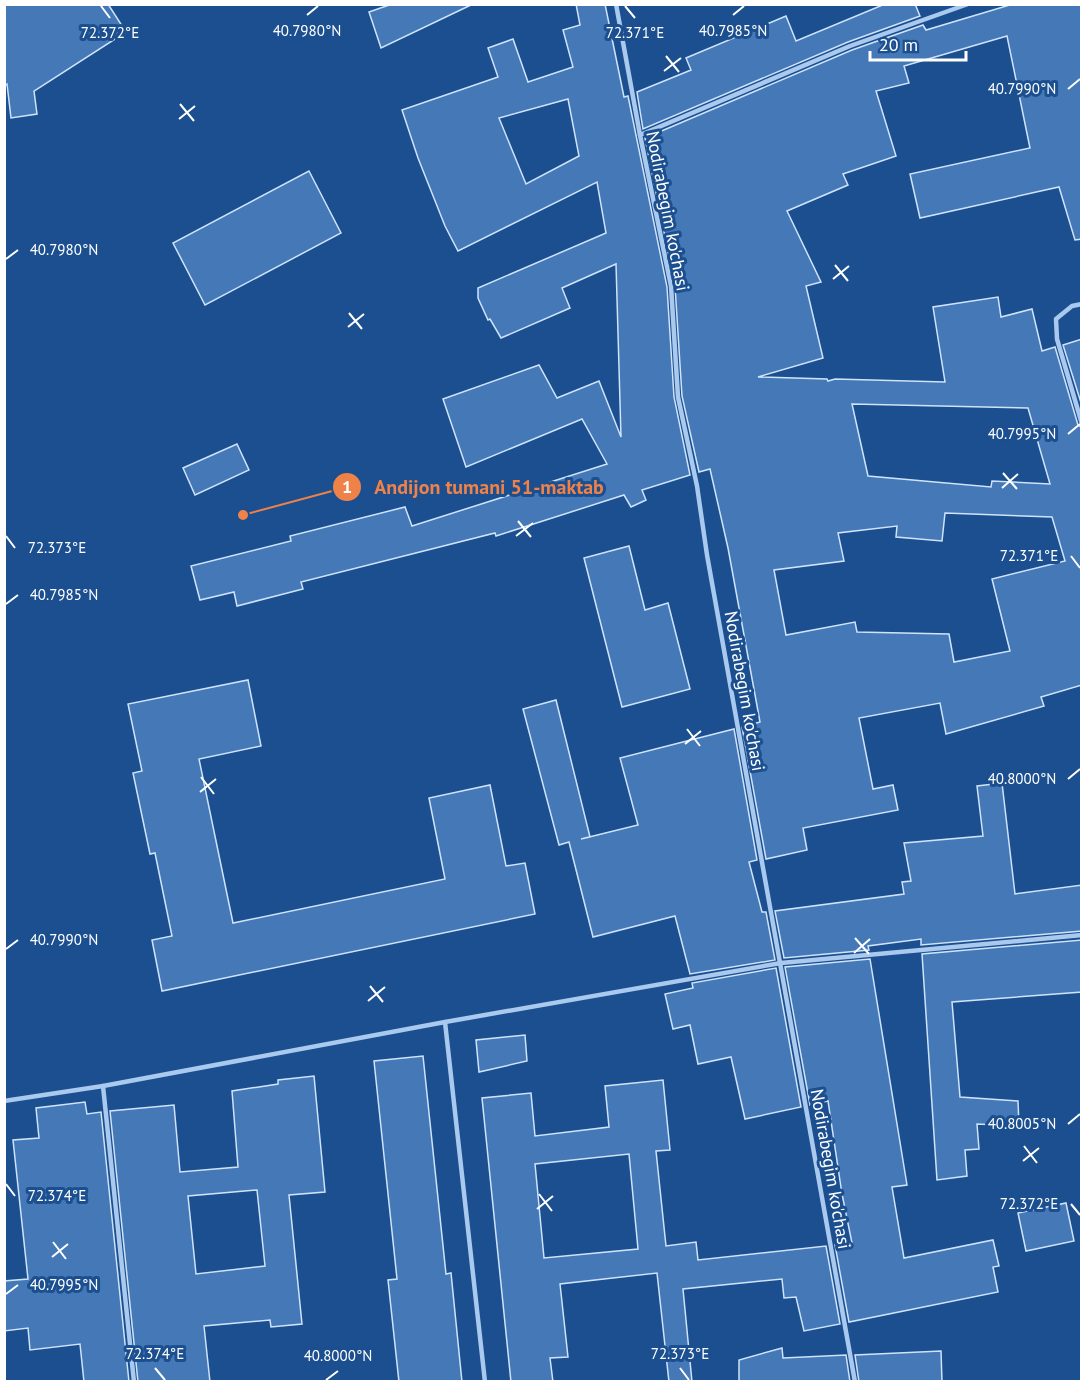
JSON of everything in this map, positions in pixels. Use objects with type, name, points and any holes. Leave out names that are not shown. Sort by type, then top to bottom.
[{"type":"lane","name":"Nodirabegim ko'chasi","points":[[616,4],[671,286],[678,397],[696,486],[855,1382]]},
{"type":"lane","points":[[640,135],[850,46],[968,4]]},
{"type":"lane","points":[[1082,303],[1072,306],[1056,319],[1057,339],[1082,424]]},
{"type":"lane","points":[[4,1101],[103,1086],[445,1022],[781,963],[1082,935]]},
{"type":"lane","points":[[445,1022],[485,1382]]},
{"type":"lane","points":[[103,1086],[134,1382]]},
{"type":"building","points":[[4,4],[108,4],[126,32],[34,91],[37,114],[11,118],[7,84],[4,86]]},
{"type":"building","points":[[392,4],[473,4],[381,48],[369,12]]},
{"type":"building","points":[[576,4],[605,4],[624,97],[628,96],[667,287],[674,397],[690,475],[642,490],[646,500],[631,507],[624,495],[496,536],[495,533],[301,582],[303,589],[237,606],[234,592],[200,600],[191,566],[291,541],[290,536],[405,507],[412,526],[607,464],[582,419],[466,467],[443,399],[539,365],[557,398],[599,381],[621,437],[616,264],[562,288],[570,308],[501,338],[490,319],[488,320],[478,298],[478,288],[606,233],[597,182],[458,251],[445,226],[402,110],[498,77],[488,48],[513,39],[528,82],[573,67],[563,30],[580,25]],"holes":[[[568,99],[579,156],[526,184],[499,118]]]},
{"type":"building","points":[[885,4],[915,4],[920,16],[848,42],[643,129],[637,92],[691,70],[686,58],[786,16],[796,41]]},
{"type":"building","points":[[1013,4],[1082,4],[1082,239],[1075,240],[1059,187],[920,218],[910,174],[1030,148],[1007,36],[904,66],[909,83],[876,91],[896,156],[843,174],[848,185],[787,211],[821,282],[806,286],[823,358],[758,377],[827,379],[828,381],[835,379],[945,382],[933,307],[998,297],[1001,317],[1032,309],[1042,351],[1055,347],[1078,425],[1082,428],[1082,685],[1041,697],[1044,706],[946,734],[940,703],[859,718],[873,789],[893,785],[898,810],[803,828],[807,850],[766,859],[742,727],[760,722],[728,548],[710,469],[699,472],[682,396],[675,286],[645,138],[852,50],[923,25],[926,30]],"holes":[[[852,404],[1028,408],[1050,484],[992,481],[991,487],[868,476]],[[945,513],[1052,517],[1065,561],[992,579],[1010,651],[954,662],[949,634],[857,632],[855,622],[786,635],[774,570],[844,561],[838,533],[897,526],[896,537],[942,541]]]},
{"type":"building","points":[[309,171],[341,233],[205,305],[173,243]]},
{"type":"building","points":[[1082,339],[1082,406],[1063,345]]},
{"type":"building","points":[[237,444],[249,470],[195,495],[183,468]]},
{"type":"building","points":[[629,546],[645,610],[668,603],[690,689],[622,707],[584,558]]},
{"type":"building","points":[[248,680],[261,746],[199,759],[233,923],[445,879],[429,798],[490,785],[506,866],[525,863],[535,914],[162,991],[152,940],[172,936],[155,853],[150,854],[133,773],[142,771],[128,704]]},
{"type":"building","points":[[556,700],[590,837],[638,825],[620,758],[734,729],[757,860],[749,862],[762,912],[766,912],[775,960],[690,974],[675,916],[593,937],[569,842],[559,845],[523,709]]},
{"type":"building","points":[[1002,783],[1015,894],[1082,885],[1082,931],[921,945],[921,939],[868,946],[869,950],[784,958],[775,911],[904,894],[902,882],[911,881],[904,843],[983,836],[977,786]]},
{"type":"building","points":[[1082,940],[1082,992],[952,1002],[960,1097],[1018,1101],[1019,1126],[977,1124],[979,1149],[965,1150],[967,1176],[937,1180],[922,954]]},
{"type":"building","points":[[870,959],[907,1185],[892,1187],[904,1258],[993,1240],[999,1266],[993,1267],[998,1292],[849,1322],[835,1245],[852,1243],[828,1101],[810,1105],[785,967]]},
{"type":"building","points":[[776,968],[801,1107],[745,1119],[731,1057],[698,1064],[690,1025],[673,1029],[665,994],[693,988],[692,983]]},
{"type":"building","points":[[525,1035],[527,1061],[479,1072],[476,1040]]},
{"type":"building","points":[[423,1056],[446,1274],[451,1273],[462,1382],[399,1382],[388,1280],[397,1279],[374,1061]]},
{"type":"building","points":[[314,1076],[325,1192],[289,1195],[302,1324],[271,1327],[270,1320],[204,1326],[210,1382],[138,1382],[110,1111],[174,1105],[180,1172],[238,1167],[232,1091],[278,1084],[278,1080]],"holes":[[[257,1190],[265,1266],[196,1274],[188,1196]]]},
{"type":"building","points":[[663,1080],[670,1150],[656,1151],[666,1246],[696,1242],[698,1260],[826,1246],[840,1324],[804,1331],[796,1297],[784,1298],[782,1279],[683,1289],[692,1382],[669,1382],[657,1273],[560,1284],[568,1357],[550,1358],[553,1382],[511,1382],[482,1098],[531,1093],[535,1136],[609,1127],[605,1086]],"holes":[[[629,1154],[638,1249],[544,1258],[535,1164]]]},
{"type":"building","points":[[85,1102],[87,1114],[101,1112],[129,1382],[84,1382],[80,1344],[30,1350],[28,1328],[4,1331],[4,1281],[28,1279],[13,1140],[39,1138],[36,1108]]},
{"type":"building","points":[[1066,1203],[1074,1241],[1026,1251],[1018,1213]]},
{"type":"building","points":[[782,1348],[783,1358],[846,1355],[850,1382],[739,1382],[739,1360]]},
{"type":"building","points":[[941,1351],[942,1382],[859,1382],[855,1355]]},
{"type":"place","name":"Andijon tumani 51-maktab","points":[[243,515]]}]
